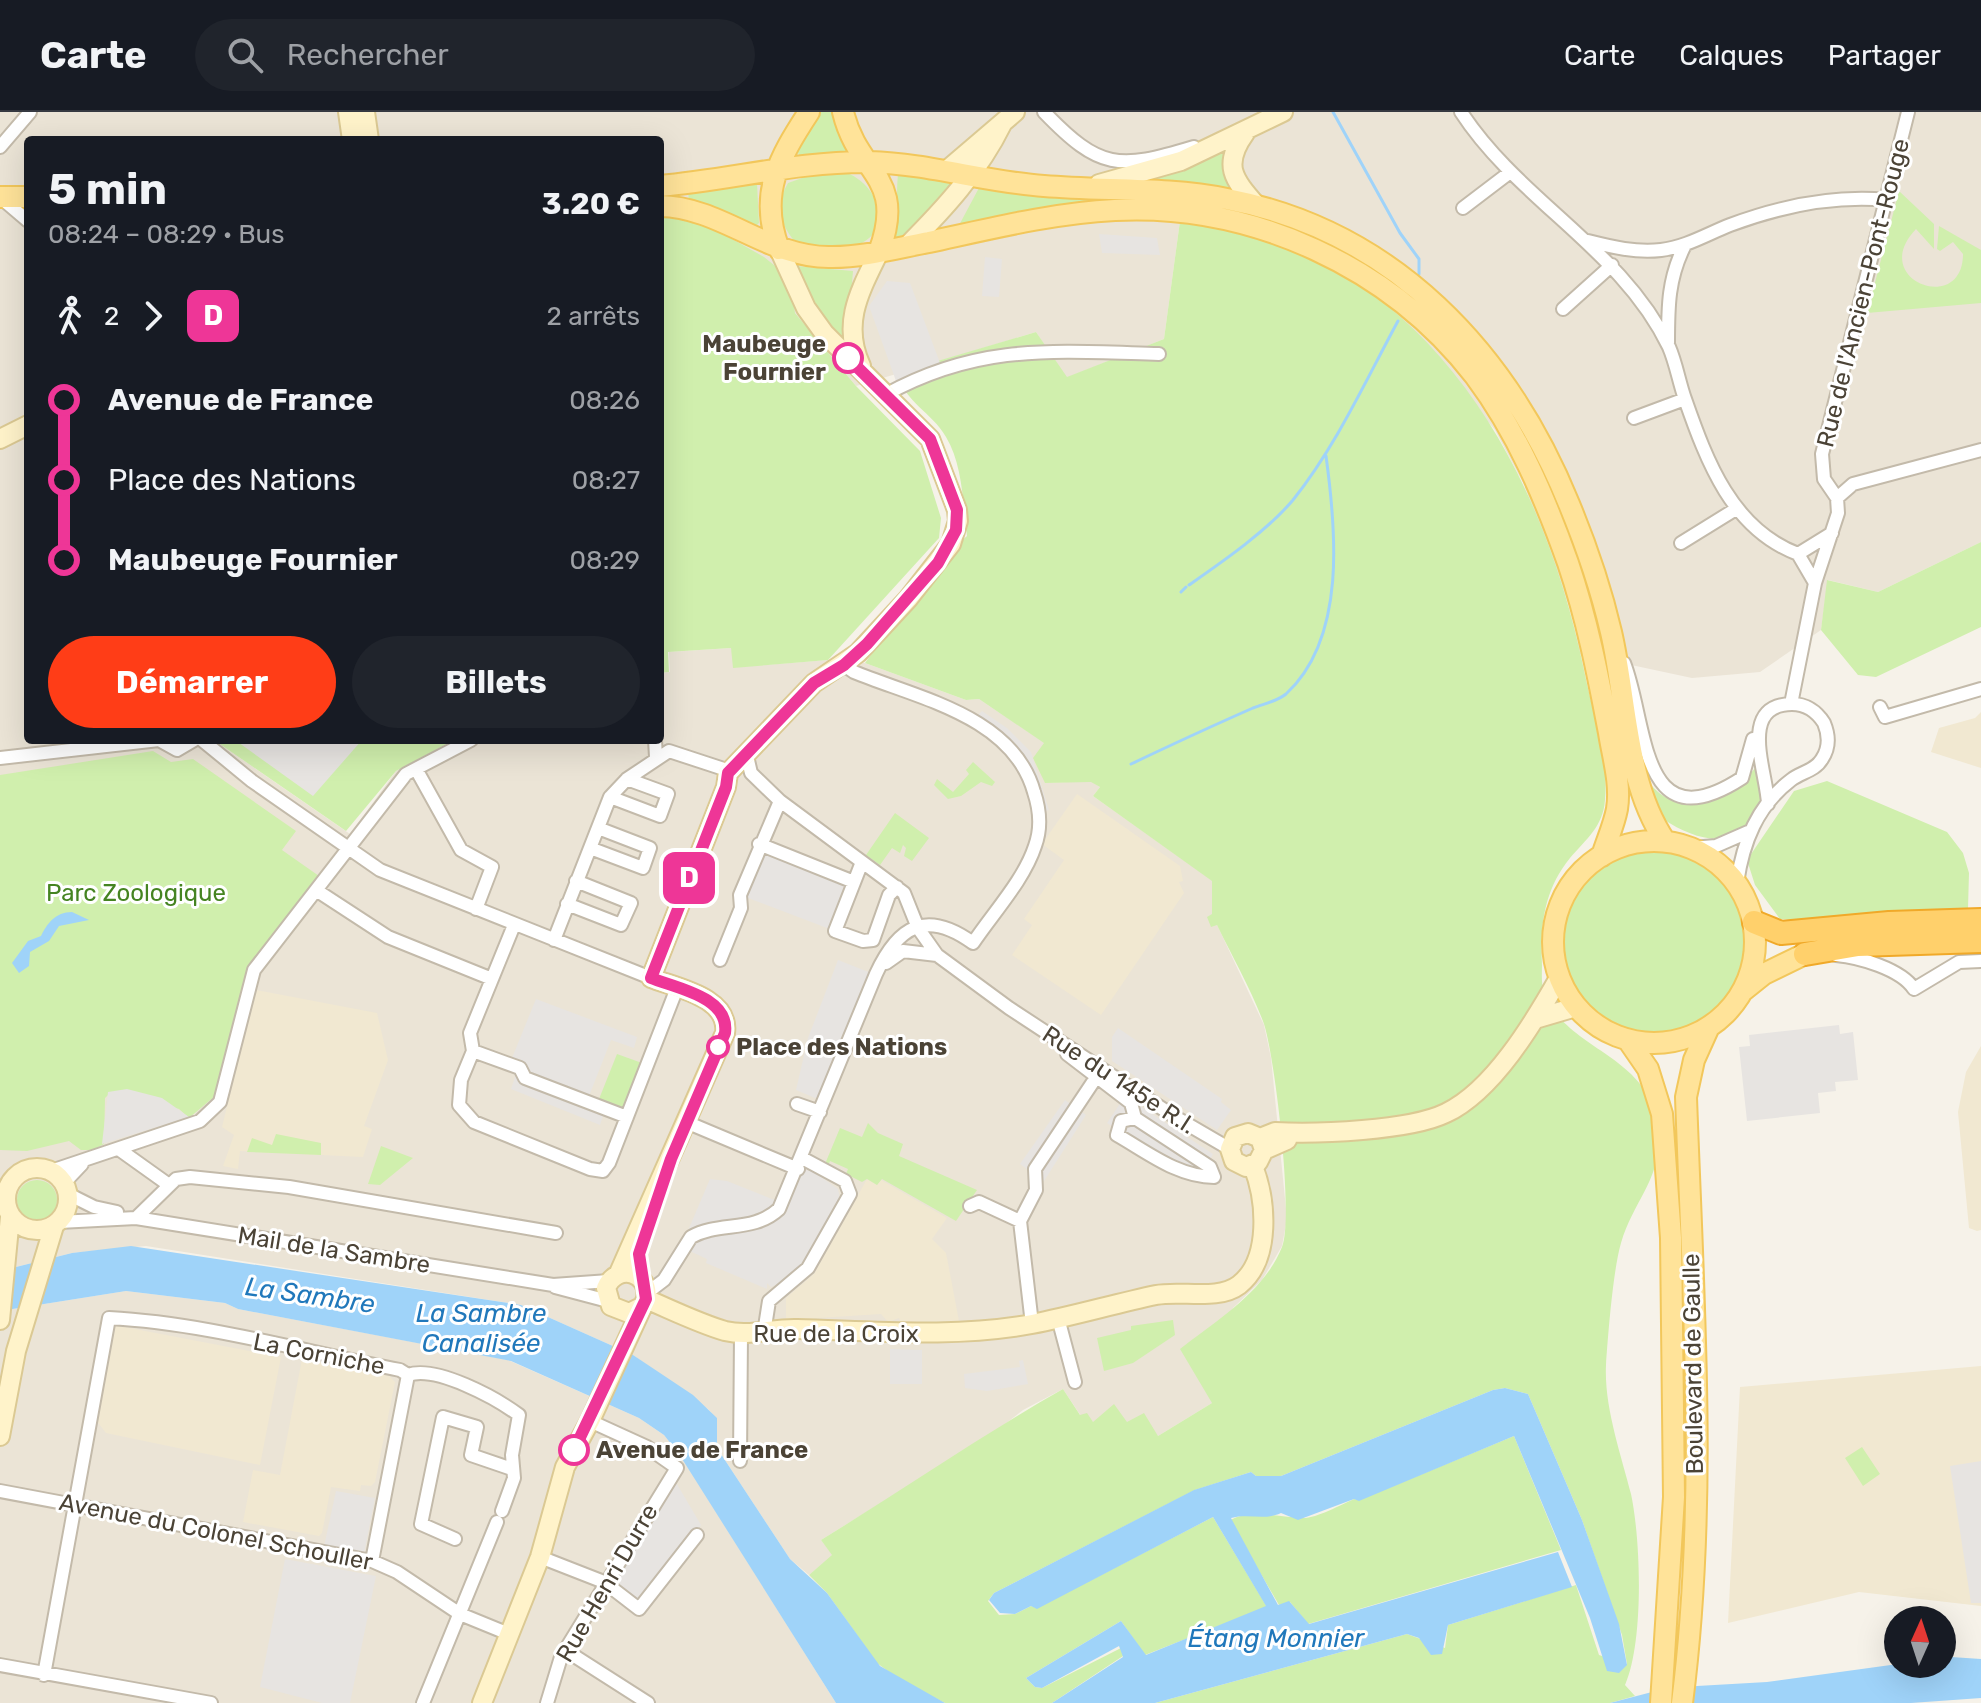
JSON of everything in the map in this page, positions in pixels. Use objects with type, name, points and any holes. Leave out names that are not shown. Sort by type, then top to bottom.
[{"type":"highway","points":[[1754,922],[1781,933],[1889,923],[1981,920]]},
{"type":"highway","points":[[1805,954],[1858,945],[1981,941]]},
{"type":"main road","points":[[348,112],[351,136]]},
{"type":"main road","points":[[365,112],[368,136]]},
{"type":"main road","points":[[482,1703],[540,1557],[565,1467],[594,1413],[644,1294],[639,1254],[671,1159],[726,1027],[718,1008],[651,978],[735,775],[814,683],[844,665],[929,575],[956,530],[957,510],[930,439],[837,348],[806,308],[779,249],[769,217],[777,169],[809,112]]},
{"type":"main road","points":[[843,112],[850,135],[882,182],[889,210],[879,252],[851,317],[854,351],[865,376]]},
{"type":"main road","points":[[1081,189],[1181,161],[1283,112]]},
{"type":"main road","points":[[947,170],[1008,118]]},
{"type":"main road","points":[[907,246],[948,204],[992,146],[1008,118]]},
{"type":"main road","points":[[1247,131],[1235,147],[1232,167],[1234,178],[1257,206]]},
{"type":"main road","points":[[992,146],[1004,180]]},
{"type":"main road","points":[[664,185],[777,169],[868,162],[1081,189],[1187,193],[1257,206],[1308,223],[1379,260],[1416,287],[1470,337],[1511,391],[1554,467],[1611,632],[1641,796],[1665,841]]},
{"type":"main road","points":[[664,207],[692,211],[779,249],[827,258],[879,252],[1115,210],[1212,217],[1293,239],[1366,277],[1419,317],[1476,377],[1516,441],[1551,517],[1576,587],[1594,654],[1617,776],[1617,809],[1602,856]]},
{"type":"main road","points":[[0,439],[24,427]]},
{"type":"main road","points":[[1744,990],[1755,957],[1754,922],[1737,883],[1725,869],[1692,848],[1665,841],[1639,842],[1602,856],[1568,888],[1556,917],[1553,948],[1559,978],[1576,1007],[1600,1028],[1628,1040],[1661,1044],[1708,1029],[1729,1011],[1744,990],[1764,974],[1805,954]]},
{"type":"main road","points":[[1248,1153],[1275,1132],[1378,1127],[1443,1115],[1493,1073],[1535,1019],[1559,978]]},
{"type":"main road","points":[[1535,1019],[1576,1007]]},
{"type":"main road","name":"Boulevard de Gaulle","points":[[1682,1703],[1696,1379],[1686,1097],[1694,1060],[1708,1029]]},
{"type":"main road","name":"Boulevard de Gaulle","points":[[1628,1040],[1648,1069],[1662,1114],[1675,1386],[1661,1703]]},
{"type":"main road","name":"Rue de la Croix","points":[[614,1277],[632,1272],[644,1294],[707,1325],[741,1334],[792,1329],[926,1334],[1032,1324],[1160,1294],[1218,1293],[1241,1283],[1253,1265],[1262,1229],[1260,1184],[1248,1153]]},
{"type":"main road","points":[[622,1344],[612,1306],[614,1277],[671,1159]]},
{"type":"main road","points":[[0,1173],[41,1168],[61,1183],[65,1213],[53,1230],[25,1321],[0,1436]]},
{"type":"main road","points":[[0,1320],[10,1239],[10,1217],[3,1195],[13,1178],[21,1172]]},
{"type":"main road","points":[[10,1217],[33,1231],[53,1230]]},
{"type":"main road","points":[[612,1306],[629,1313],[644,1294]]},
{"type":"street","points":[[0,147],[30,112]]},
{"type":"street","points":[[1044,112],[1091,154],[1115,162],[1151,160],[1247,131]]},
{"type":"street","points":[[1461,112],[1509,173],[1612,265],[1668,346],[1709,462],[1736,509],[1748,524],[1777,546],[1798,554],[1815,583]]},
{"type":"street","name":"Rue de l'Ancien-Pont-Rouge","points":[[1837,498],[1824,479],[1822,454],[1908,112]]},
{"type":"street","points":[[1463,208],[1509,173]]},
{"type":"street","points":[[1587,241],[1639,251],[1685,245],[1713,231],[1782,208],[1831,199],[1887,200]]},
{"type":"street","points":[[1668,346],[1668,294],[1673,268],[1685,245]]},
{"type":"street","points":[[1563,309],[1612,265]]},
{"type":"street","points":[[885,395],[936,369],[997,354],[1159,354]]},
{"type":"street","points":[[1634,418],[1685,399]]},
{"type":"street","points":[[1791,704],[1815,583],[1838,513],[1837,498],[1853,484],[1981,450]]},
{"type":"street","points":[[1681,543],[1736,509]]},
{"type":"street","points":[[1798,554],[1832,533]]},
{"type":"street","points":[[1611,632],[1630,679],[1647,759],[1666,789],[1683,796],[1700,797],[1742,778],[1760,725],[1772,710],[1791,704],[1813,711],[1827,732],[1823,758],[1788,782],[1748,832],[1737,883]]},
{"type":"street","points":[[644,1294],[659,1287],[684,1248],[698,1233],[749,1226],[776,1212],[800,1164],[876,974],[895,939],[918,928],[948,926],[973,943],[1035,847],[1039,810],[1030,777],[1018,759],[982,725],[844,665]]},
{"type":"street","points":[[1880,707],[1885,717],[1981,689]]},
{"type":"street","points":[[1760,725],[1758,749],[1763,760],[1768,804]]},
{"type":"street","points":[[0,744],[1,758],[102,744]]},
{"type":"street","points":[[164,744],[170,749],[194,744]]},
{"type":"street","points":[[200,744],[380,870],[651,978]]},
{"type":"street","points":[[463,744],[406,774],[254,970],[220,1102],[200,1121],[84,1162],[61,1183],[94,1207],[136,1218],[176,1179],[190,1177],[289,1187],[556,1233]]},
{"type":"street","points":[[655,744],[656,757]]},
{"type":"street","points":[[554,940],[610,797],[627,779],[656,757],[673,751],[735,775]]},
{"type":"street","points":[[416,769],[457,846],[492,867],[476,909]]},
{"type":"street","name":"Rue du 145e R.I.","points":[[735,775],[780,801],[897,887],[910,904],[918,928],[937,955],[1009,1008],[1175,1117],[1248,1153]]},
{"type":"street","points":[[610,797],[660,816],[668,794],[627,779]]},
{"type":"street","points":[[720,960],[741,908],[740,895],[759,844],[780,801]]},
{"type":"street","points":[[590,848],[643,868],[650,848],[598,828]]},
{"type":"street","points":[[1692,848],[1716,846],[1748,832]]},
{"type":"street","points":[[759,844],[854,882]]},
{"type":"street","points":[[862,862],[835,931],[868,942],[873,940],[889,895],[897,887]]},
{"type":"street","points":[[567,904],[621,925],[631,903],[576,881]]},
{"type":"street","points":[[316,890],[388,937],[492,979]]},
{"type":"street","points":[[514,925],[470,1033],[473,1051],[461,1080],[459,1105],[474,1122],[603,1171],[677,988]]},
{"type":"street","points":[[876,974],[894,954],[903,951],[937,955]]},
{"type":"street","points":[[1805,954],[1845,956],[1865,962],[1902,977],[1914,989],[1959,962],[1981,961]]},
{"type":"street","name":"Rue du 145e R.I.","points":[[1009,1008],[1095,1079],[1131,1103],[1135,1118],[1210,1167],[1214,1177]]},
{"type":"street","points":[[473,1051],[520,1068],[525,1078],[627,1117]]},
{"type":"street","points":[[1032,1324],[1020,1221],[1036,1190],[1035,1169],[1095,1079]]},
{"type":"street","points":[[797,1104],[820,1112]]},
{"type":"street","points":[[1135,1118],[1121,1121],[1117,1135],[1197,1177],[1214,1177],[1248,1153]]},
{"type":"street","points":[[686,1122],[845,1181],[850,1194],[808,1268],[769,1301],[764,1333]]},
{"type":"street","points":[[120,1150],[169,1185]]},
{"type":"street","points":[[970,1206],[979,1202],[1020,1221]]},
{"type":"street","name":"Mail de la Sambre","points":[[53,1230],[136,1218],[553,1285],[614,1277]]},
{"type":"street","points":[[553,1285],[567,1293],[612,1306]]},
{"type":"street","name":"La Corniche","points":[[74,1505],[109,1318],[136,1319],[461,1383],[519,1415],[512,1469]]},
{"type":"street","points":[[1058,1318],[1075,1382]]},
{"type":"street","points":[[740,1461],[741,1334]]},
{"type":"street","points":[[372,1561],[408,1375]]},
{"type":"street","name":"Rue Henri Durre","points":[[547,1703],[565,1650],[604,1582],[677,1468],[656,1452],[614,1431],[594,1413]]},
{"type":"street","points":[[423,1703],[514,1478],[512,1469],[471,1455],[477,1427],[443,1417],[421,1524],[455,1539]]},
{"type":"street","name":"Avenue du Colonel Schouller","points":[[0,1491],[372,1561],[397,1572],[460,1614],[509,1634]]},
{"type":"street","points":[[44,1675],[74,1505]]},
{"type":"street","points":[[540,1557],[604,1582],[639,1609],[697,1535]]},
{"type":"street","points":[[565,1650],[628,1697],[648,1703]]},
{"type":"street","points":[[0,1665],[176,1700],[211,1703]]},
{"type":"shaded area","points":[[0,112],[1981,112],[1981,542],[1878,592],[1828,580],[1821,630],[1760,672],[1692,678],[1580,654],[1574,621],[1548,544],[1523,483],[1495,430],[1400,317],[1363,286],[1180,221],[1164,339],[1066,378],[1036,332],[856,386],[795,313],[695,218],[664,218],[664,136],[24,136],[24,744],[220,744],[350,834],[396,771],[447,744],[664,744],[664,673],[670,672],[669,652],[731,648],[738,667],[828,660],[865,663],[966,700],[979,699],[1045,743],[1045,783],[1091,781],[1100,787],[1093,796],[1213,881],[1212,914],[1264,1025],[1271,1058],[1287,1219],[1282,1246],[1262,1280],[1233,1308],[1212,1403],[1158,1436],[1127,1422],[1093,1422],[1081,1416],[1063,1389],[1023,1410],[991,1435],[821,1540],[833,1555],[809,1575],[790,1559],[717,1448],[717,1419],[708,1409],[633,1355],[521,1305],[146,1246],[72,1253],[0,1271]]},
{"type":"shaded area","points":[[1099,234],[1157,238],[1160,255],[1102,253]]},
{"type":"shaded area","points":[[985,257],[1002,259],[999,297],[982,296]]},
{"type":"shaded area","points":[[887,281],[910,283],[940,363],[896,381],[869,306]]},
{"type":"shaded area","points":[[982,711],[1007,728],[1031,752],[1049,810],[1040,812],[1029,772],[975,718]]},
{"type":"shaded area","points":[[1981,712],[1981,768],[1931,752],[1939,728],[1975,718]]},
{"type":"shaded area","points":[[241,744],[358,744],[313,796]]},
{"type":"shaded area","points":[[1077,794],[1180,866],[1183,881],[1179,882],[1184,893],[1101,1015],[1012,955],[1032,925],[1024,919],[1064,860],[1042,844]]},
{"type":"shaded area","points":[[758,847],[853,886],[835,931],[740,895]]},
{"type":"shaded area","points":[[838,960],[871,973],[826,1092],[815,1098],[796,1090],[808,1038]]},
{"type":"shaded area","points":[[256,990],[377,1013],[388,1060],[364,1126],[372,1129],[363,1157],[240,1151],[238,1169],[223,1166],[234,1135],[222,1127]]},
{"type":"shaded area","points":[[536,999],[637,1037],[634,1048],[611,1040],[589,1096],[603,1116],[600,1125],[511,1089],[516,1074],[512,1058]]},
{"type":"shaded area","points":[[1839,1025],[1840,1034],[1853,1032],[1858,1080],[1835,1082],[1836,1091],[1818,1093],[1820,1113],[1747,1121],[1739,1047],[1750,1046],[1749,1035]]},
{"type":"shaded area","points":[[1118,1028],[1222,1099],[1221,1102],[1231,1110],[1217,1130],[1112,1061],[1112,1037]]},
{"type":"shaded area","points":[[1981,1046],[1981,1230],[1977,1231],[1969,1228],[1958,1112],[1966,1072]]},
{"type":"shaded area","points":[[127,1089],[162,1098],[189,1117],[102,1144],[108,1092]]},
{"type":"shaded area","points":[[1125,1096],[1213,1154],[1199,1181],[1107,1123]]},
{"type":"shaded area","points":[[1065,1100],[1086,1115],[1044,1181],[1020,1164]]},
{"type":"shaded area","points":[[798,1169],[812,1171],[838,1189],[840,1199],[803,1265],[782,1282],[771,1287],[767,1283],[767,1289],[706,1263],[707,1259],[681,1247],[710,1179],[727,1181],[782,1203]]},
{"type":"shaded area","points":[[867,1179],[877,1185],[881,1180],[947,1218],[932,1239],[946,1253],[959,1321],[913,1325],[901,1323],[899,1318],[888,1322],[881,1314],[786,1320],[786,1298],[814,1274]]},
{"type":"shaded area","points":[[126,1291],[225,1303],[238,1309],[508,1360],[639,1418],[664,1435],[679,1453],[836,1703],[0,1703],[0,1311]]},
{"type":"shaded area","points":[[114,1325],[281,1357],[260,1465],[106,1433],[96,1420]]},
{"type":"shaded area","points":[[890,1349],[922,1350],[922,1384],[890,1384]]},
{"type":"shaded area","points":[[302,1359],[389,1376],[395,1382],[375,1482],[371,1486],[361,1485],[360,1491],[331,1487],[319,1536],[243,1522],[253,1470],[280,1475]]},
{"type":"shaded area","points":[[1023,1360],[1028,1384],[987,1391],[965,1388],[964,1374],[1020,1367],[1019,1361]]},
{"type":"shaded area","points":[[1981,1366],[1981,1606],[1859,1592],[1728,1623],[1740,1387]]},
{"type":"shaded area","points":[[1981,1461],[1981,1603],[1971,1603],[1950,1466]]},
{"type":"shaded area","points":[[671,1474],[701,1525],[639,1609],[604,1582]]},
{"type":"shaded area","points":[[336,1491],[375,1498],[363,1559],[323,1551]]},
{"type":"shaded area","points":[[285,1559],[376,1576],[350,1703],[322,1703],[260,1687]]},
{"type":"green space","points":[[819,112],[835,112],[851,153],[799,155],[795,147]]},
{"type":"green space","points":[[1224,149],[1227,180],[1237,195],[1127,185]]},
{"type":"green space","points":[[844,172],[864,184],[877,204],[878,225],[872,235],[846,249],[828,249],[795,242],[782,221],[780,207],[788,183],[805,177]]},
{"type":"green space","points":[[898,174],[956,182],[914,229],[895,239],[896,222]]},
{"type":"green space","points":[[757,183],[759,223],[754,228],[689,202],[688,191]]},
{"type":"green space","points":[[980,186],[1055,197],[1203,202],[1272,220],[1325,242],[1322,249],[1164,207],[957,229]]},
{"type":"green space","points":[[1899,191],[1934,224],[1934,249],[1916,229],[1904,247],[1903,263],[1909,276],[1921,284],[1935,287],[1949,283],[1959,273],[1963,254],[1953,242],[1940,251],[1937,249],[1939,226],[1981,250],[1981,303],[1867,313]]},
{"type":"green space","points":[[664,218],[695,218],[764,257],[790,278],[795,313],[856,386],[920,451],[941,518],[939,538],[828,660],[733,668],[731,648],[668,652],[669,672],[664,673]]},
{"type":"green space","points":[[1180,221],[1266,239],[1315,258],[1370,292],[1418,333],[1460,381],[1495,433],[1525,489],[1550,548],[1569,609],[1602,751],[1605,800],[1597,825],[1561,870],[1549,895],[1542,936],[1542,985],[1553,1010],[1567,1025],[1617,1062],[1645,1091],[1654,1111],[1658,1132],[1655,1166],[1627,1225],[1618,1255],[1606,1365],[1610,1414],[1631,1494],[1637,1538],[1638,1618],[1625,1685],[1635,1696],[1610,1703],[1155,1703],[1407,1634],[1445,1648],[1448,1625],[1576,1585],[1599,1655],[1627,1664],[1622,1635],[1582,1520],[1528,1394],[1505,1388],[1493,1390],[1281,1476],[1256,1476],[1251,1472],[1195,1490],[994,1593],[988,1601],[999,1615],[1015,1614],[1031,1606],[1037,1608],[1213,1517],[1267,1607],[1145,1655],[1121,1621],[1026,1678],[1035,1687],[1042,1688],[1121,1648],[1123,1656],[1052,1703],[945,1703],[901,1681],[877,1663],[827,1593],[809,1575],[832,1555],[821,1540],[1063,1389],[1080,1415],[1087,1413],[1093,1422],[1114,1404],[1127,1422],[1144,1413],[1158,1436],[1212,1403],[1180,1349],[1251,1292],[1264,1278],[1282,1247],[1286,1204],[1284,1172],[1278,1102],[1268,1042],[1264,1024],[1242,974],[1217,925],[1211,927],[1207,917],[1212,914],[1212,881],[1093,796],[1100,787],[1091,782],[1045,783],[1033,758],[1044,743],[979,699],[966,700],[865,663],[943,557],[967,536],[961,485],[952,448],[940,428],[906,392],[897,373],[1036,332],[1067,377],[1164,339]]},
{"type":"green space","points":[[796,266],[853,271],[847,344],[817,318]]},
{"type":"green space","points":[[1981,542],[1981,627],[1876,677],[1858,675],[1821,630],[1827,580],[1878,592]]},
{"type":"green space","points":[[220,744],[447,744],[396,771],[346,831]]},
{"type":"green space","name":"Parc Zoologique","points":[[153,751],[171,762],[193,759],[296,831],[282,850],[319,876],[248,971],[215,1096],[189,1118],[179,1109],[111,1092],[105,1098],[104,1144],[93,1150],[81,1150],[69,1141],[27,1151],[0,1150],[0,775]]},
{"type":"green space","points":[[973,762],[995,782],[992,786],[981,782],[961,796],[948,799],[934,785],[937,779],[953,792],[969,774],[966,770]]},
{"type":"green space","points":[[1755,768],[1763,794],[1756,813],[1736,835],[1723,838],[1694,835],[1663,819],[1647,779],[1658,792],[1671,800],[1701,802],[1731,790]]},
{"type":"green space","points":[[1827,781],[1947,832],[1963,853],[1969,873],[1968,908],[1806,921],[1780,919],[1755,885],[1747,860],[1794,791]]},
{"type":"green space","points":[[895,813],[929,838],[912,861],[904,856],[906,848],[903,845],[900,853],[892,848],[880,865],[866,855]]},
{"type":"green space","points":[[1654,851],[1689,858],[1705,866],[1718,878],[1730,891],[1738,907],[1745,942],[1738,977],[1730,993],[1718,1006],[1705,1018],[1689,1026],[1654,1033],[1619,1026],[1603,1018],[1590,1006],[1578,993],[1570,977],[1563,942],[1570,907],[1578,891],[1590,878],[1603,866],[1619,858]]},
{"type":"green space","points":[[617,1054],[642,1063],[623,1109],[599,1099]]},
{"type":"green space","points":[[868,1123],[878,1133],[903,1144],[899,1156],[977,1190],[956,1221],[882,1179],[877,1185],[867,1179],[862,1182],[846,1174],[848,1169],[830,1161],[828,1166],[825,1164],[840,1128],[862,1137]]},
{"type":"green space","points":[[276,1134],[321,1143],[321,1155],[247,1152],[252,1138],[272,1145]]},
{"type":"green space","points":[[381,1146],[413,1158],[380,1185],[368,1184]]},
{"type":"green space","points":[[37,1180],[51,1186],[57,1200],[51,1214],[37,1220],[23,1214],[17,1200],[23,1186]]},
{"type":"green space","points":[[1173,1320],[1175,1335],[1133,1363],[1104,1371],[1097,1338],[1131,1330],[1131,1326]]},
{"type":"green space","points":[[1514,1436],[1561,1550],[1308,1624],[1290,1602],[1279,1605],[1230,1521],[1244,1515],[1314,1516]]},
{"type":"green space","points":[[1862,1447],[1880,1474],[1863,1486],[1845,1458]]},
{"type":"water","points":[[72,912],[89,920],[59,926],[49,941],[30,952],[29,966],[19,973],[12,963],[28,941],[41,936],[56,916]]},
{"type":"water","points":[[131,1246],[521,1305],[633,1355],[693,1395],[717,1418],[717,1448],[790,1559],[827,1593],[880,1666],[945,1703],[836,1703],[664,1435],[639,1418],[511,1361],[238,1309],[225,1303],[126,1291],[0,1311],[0,1271],[72,1253]]},
{"type":"water","name":"Étang Monnier","points":[[1505,1388],[1528,1394],[1582,1520],[1619,1624],[1627,1665],[1619,1673],[1607,1671],[1590,1618],[1514,1436],[1359,1501],[1354,1499],[1298,1520],[1281,1513],[1231,1518],[1278,1605],[1289,1601],[1309,1624],[1558,1552],[1572,1587],[1448,1625],[1442,1654],[1431,1655],[1419,1638],[1407,1634],[1155,1703],[1052,1703],[1123,1657],[1119,1646],[1042,1688],[1035,1687],[1026,1678],[1121,1621],[1146,1655],[1266,1606],[1213,1517],[1037,1609],[1031,1606],[1015,1614],[1000,1613],[989,1600],[994,1593],[1194,1490],[1251,1472],[1256,1476],[1281,1476],[1493,1390]]},
{"type":"water","points":[[1956,1657],[1981,1659],[1981,1698],[1911,1703],[1610,1703],[1652,1692],[1767,1682],[1884,1666],[1884,1678],[1956,1678]]},
{"type":"waterway","points":[[1333,112],[1400,233],[1419,259],[1419,274]]},
{"type":"waterway","points":[[1189,585],[1257,534],[1293,500],[1336,436],[1398,321]]},
{"type":"waterway","points":[[1131,764],[1279,699],[1306,671],[1319,643],[1333,581],[1333,516],[1326,456]]},
{"type":"waterway","points":[[1181,592],[1186,587]]},
{"type":"bus line","name":"D","points":[[574,1450],[646,1299],[647,1288],[642,1279],[639,1254],[671,1159],[725,1033],[725,1020],[718,1008],[651,978],[726,787],[728,773],[741,763],[814,683],[844,665],[867,644],[938,563],[956,530],[957,510],[930,439],[848,358]]},
{"type":"place","name":"Maubeuge Fournier","points":[[848,358]]},
{"type":"place","name":"Place des Nations","points":[[718,1047]]},
{"type":"place","name":"Avenue de France","points":[[574,1450]]},
{"type":"water label","name":"La Sambre","points":[[310,1295]]},
{"type":"water label","name":"La Sambre Canalisée","points":[[481,1328]]}]
